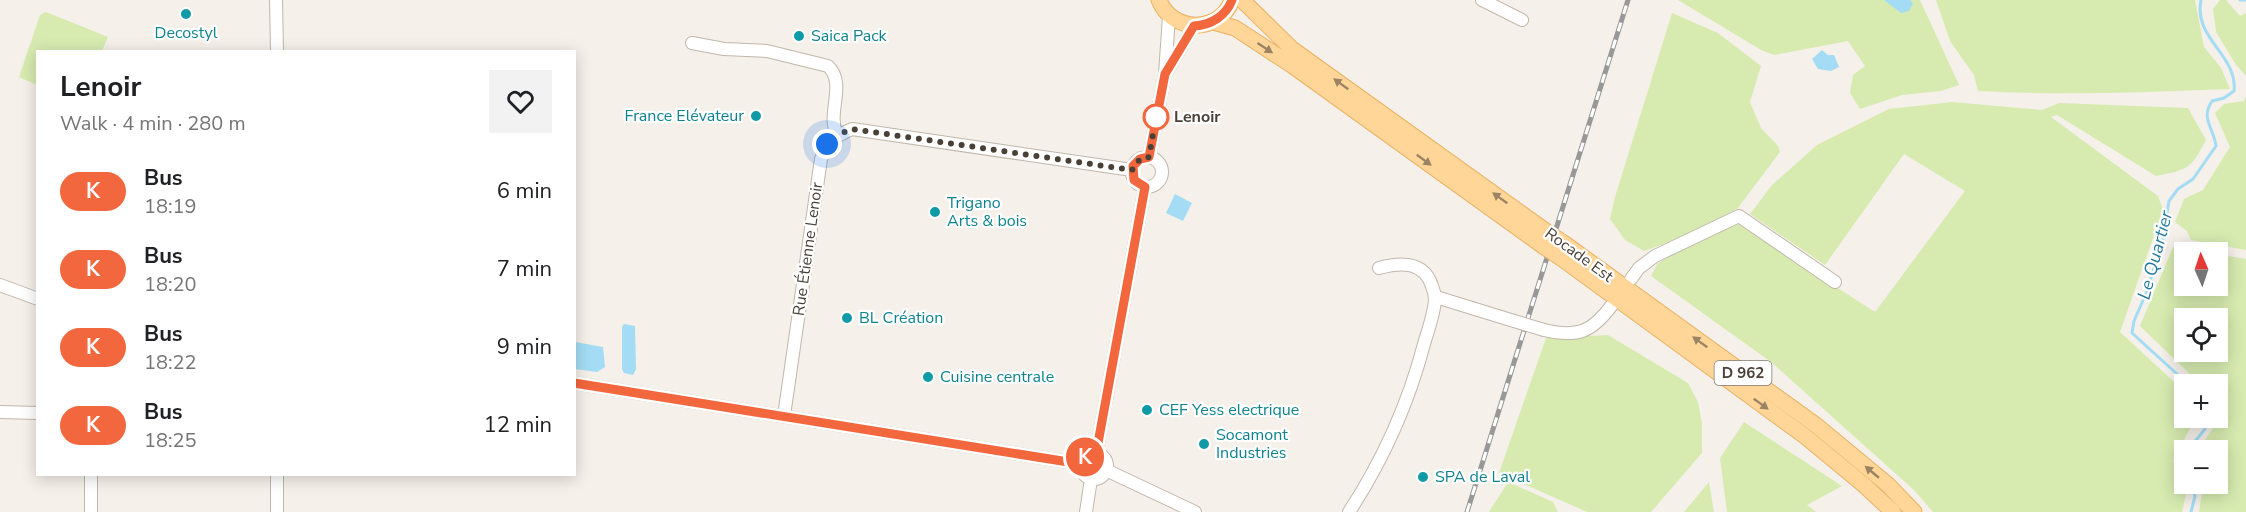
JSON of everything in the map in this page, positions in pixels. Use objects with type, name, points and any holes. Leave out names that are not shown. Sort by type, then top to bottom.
[{"type":"main road","points":[[1159,0],[1169,16],[1179,22],[1194,26],[1213,22],[1224,14],[1232,0]]},
{"type":"main road","name":"Rocade Est","points":[[1242,0],[1292,49],[1545,239],[1817,426],[1887,484],[1914,512]]},
{"type":"main road","name":"D 962","points":[[1213,22],[1235,28],[1545,239]]},
{"type":"main road","name":"Rocade Est","points":[[1563,251],[1806,437],[1893,512]]},
{"type":"street","points":[[276,0],[277,50]]},
{"type":"street","points":[[1482,0],[1522,20]]},
{"type":"street","points":[[1149,157],[1165,74],[1169,16]]},
{"type":"street","points":[[1165,74],[1194,26]]},
{"type":"street","points":[[692,43],[724,49],[767,51],[828,66],[834,72],[836,79],[834,121],[837,135],[852,129],[1132,170]]},
{"type":"street","name":"Rue Étienne Lenoir","points":[[784,416],[821,159],[827,144],[837,135]]},
{"type":"street","points":[[1149,157],[1160,165],[1162,174],[1158,183],[1145,187],[1136,183],[1132,170],[1140,159],[1149,157]]},
{"type":"street","points":[[1096,454],[1145,187]]},
{"type":"street","points":[[1631,279],[1639,268],[1655,256],[1739,216],[1835,282]]},
{"type":"street","points":[[1349,512],[1378,465],[1398,425],[1415,377],[1436,297],[1427,274],[1417,267],[1406,263],[1379,268]]},
{"type":"street","points":[[0,285],[36,299]]},
{"type":"street","points":[[1436,297],[1544,330],[1564,333],[1588,330],[1599,323],[1612,305]]},
{"type":"street","points":[[576,383],[1081,464]]},
{"type":"street","points":[[0,412],[36,413]]},
{"type":"street","points":[[1096,454],[1106,461],[1106,470],[1099,478],[1091,479],[1082,472],[1081,464],[1085,457],[1096,454]]},
{"type":"street","points":[[1106,470],[1196,512]]},
{"type":"street","points":[[91,476],[91,512]]},
{"type":"street","points":[[277,476],[277,512]]},
{"type":"street","points":[[1086,512],[1091,479]]},
{"type":"green space","points":[[1678,0],[1920,0],[1959,85],[1941,91],[1902,95],[1860,109],[1850,93],[1853,75],[1865,66],[1848,41],[1774,55],[1761,50]]},
{"type":"green space","points":[[1936,0],[2195,0],[2204,47],[2221,68],[2230,89],[2072,93],[1978,91],[1974,75],[1950,41]]},
{"type":"green space","points":[[2220,0],[2226,0],[2240,16],[2246,13],[2246,76],[2236,65],[2216,32],[2213,9]]},
{"type":"green space","points":[[46,12],[108,37],[102,50],[36,50],[36,85],[19,77],[40,15]]},
{"type":"green space","points":[[1672,13],[1718,33],[1761,66],[1750,102],[1761,128],[1778,146],[1780,152],[1737,209],[1678,239],[1644,251],[1625,240],[1610,219]]},
{"type":"green space","points":[[2246,96],[2246,250],[2228,247],[2228,242],[2191,240],[2187,231],[2175,222],[2184,199],[2203,190],[2230,147],[2215,113],[2224,104],[2244,101]]},
{"type":"green space","points":[[1952,102],[2042,110],[2059,103],[2188,108],[2206,140],[2187,167],[2156,176],[2057,115],[2051,117],[2158,196],[2163,210],[2120,332],[2174,382],[2174,428],[2190,428],[2184,440],[2174,440],[2174,494],[2186,494],[2182,512],[1933,512],[1914,490],[1771,362],[1651,276],[1657,264],[1668,257],[1738,224],[1875,312],[1965,191],[1904,154],[1825,265],[1750,214],[1772,185],[1817,145],[1889,109]]},
{"type":"green space","points":[[2173,247],[2174,296],[2228,296],[2228,256],[2246,259],[2246,512],[2199,512],[2202,494],[2228,494],[2228,440],[2205,440],[2213,428],[2228,428],[2228,374],[2190,374],[2177,362],[2228,362],[2228,308],[2174,308],[2174,359],[2140,326]]},
{"type":"green space","points":[[1608,335],[1688,383],[1698,402],[1702,424],[1702,453],[1651,512],[1587,512],[1499,473],[1546,338]]},
{"type":"green space","points":[[1744,422],[1842,486],[1807,505],[1816,512],[1727,512],[1720,458]]},
{"type":"green space","points":[[1508,482],[1553,502],[1558,512],[1489,512]]},
{"type":"green space","points":[[1709,482],[1714,512],[1684,512]]},
{"type":"water","points":[[1884,0],[1910,0],[1913,3],[1909,11],[1901,13]]},
{"type":"water","points":[[1822,50],[1828,55],[1834,55],[1839,67],[1831,71],[1818,69],[1812,59]]},
{"type":"water","points":[[1175,194],[1192,203],[1183,221],[1166,213]]},
{"type":"water","points":[[624,324],[635,326],[636,369],[633,375],[624,373],[622,369],[622,327]]},
{"type":"water","points":[[576,342],[603,347],[605,367],[597,372],[576,369]]},
{"type":"waterway","name":"Le Quartier","points":[[2177,374],[2132,333],[2134,321],[2147,291],[2163,238],[2169,201],[2178,189],[2193,179],[2216,146],[2207,118],[2212,101],[2224,98],[2234,91],[2229,67],[2203,26],[2200,14],[2201,0]]},
{"type":"waterway","name":"Le Quartier","points":[[2240,0],[2245,0]]},
{"type":"waterway","name":"Le Quartier","points":[[2196,440],[2205,428]]},
{"type":"waterway","name":"Le Quartier","points":[[2191,512],[2194,494]]},
{"type":"railway","points":[[1467,512],[1628,0]]},
{"type":"bus line","name":"K","points":[[576,383],[1081,464],[1085,457],[1096,454],[1145,187],[1140,186],[1134,180],[1133,166],[1140,159],[1149,157],[1165,74],[1188,34],[1194,26],[1213,22],[1224,14],[1232,0]]},
{"type":"place","name":"Decostyl","points":[[186,14]]},
{"type":"place","name":"Saica Pack","points":[[799,36]]},
{"type":"place","name":"France Elévateur","points":[[756,116]]},
{"type":"place","name":"Lenoir","points":[[1156,117]]},
{"type":"place","name":"Trigano Arts & bois","points":[[935,212]]},
{"type":"place","name":"BL Création","points":[[847,318]]},
{"type":"place","name":"Cuisine centrale","points":[[928,377]]},
{"type":"place","name":"CEF Yess electrique","points":[[1147,410]]},
{"type":"place","name":"Socamont Industries","points":[[1204,444]]},
{"type":"place","name":"SPA de Laval","points":[[1423,477]]},
{"type":"route","points":[[827,144],[837,135],[852,129],[1132,170],[1136,162],[1149,157],[1156,117]]}]
